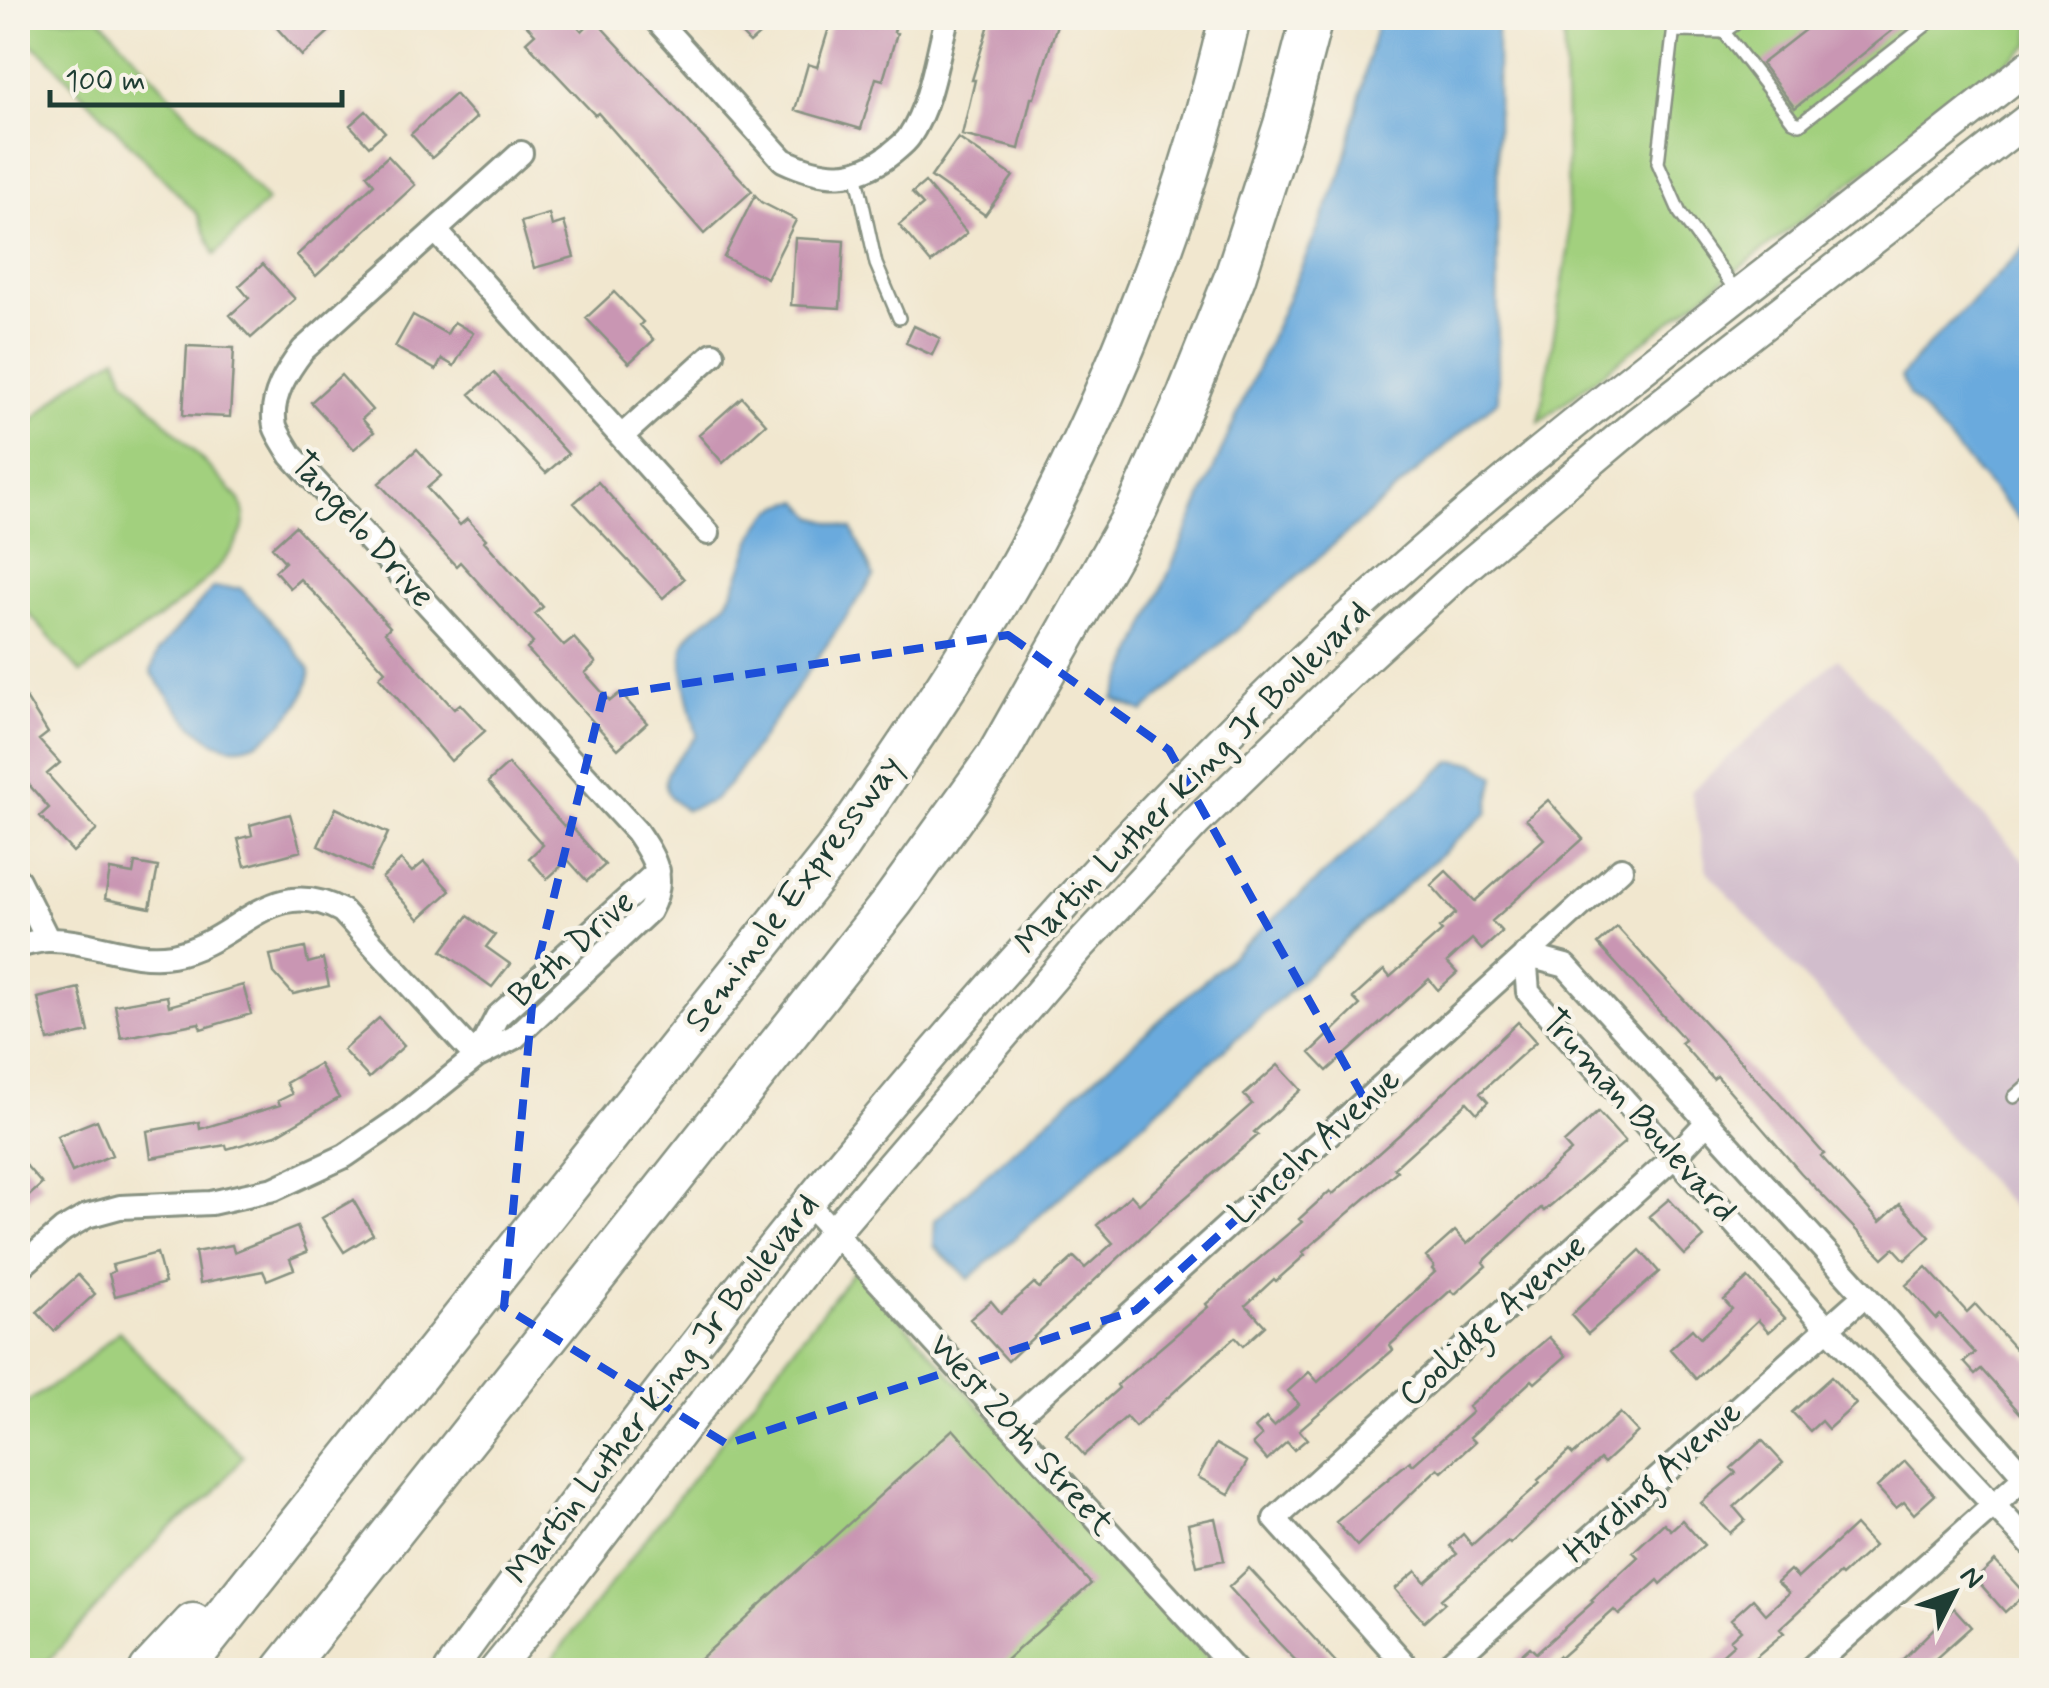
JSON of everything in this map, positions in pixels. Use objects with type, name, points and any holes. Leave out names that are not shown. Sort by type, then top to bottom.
[{"type":"highway","name":"Seminole Expressway","points":[[182,1670],[835,851],[931,711],[1028,550],[1106,387],[1194,153],[1230,18]]},
{"type":"highway","points":[[282,1670],[881,916],[996,758],[1137,508],[1188,394],[1235,277],[1284,125],[1312,18]]},
{"type":"highway","points":[[150,1670],[258,1552],[326,1490]]},
{"type":"highway","points":[[291,1670],[319,1625]]},
{"type":"main road","name":"Martin Luther King Jr Boulevard","points":[[450,1670],[806,1202],[973,1005],[1114,848],[1294,667],[1511,474],[2032,64]]},
{"type":"main road","name":"Martin Luther King Jr Boulevard","points":[[501,1661],[835,1231],[1078,948],[1196,822],[1460,572],[1626,432],[2032,116]]},
{"type":"main road","points":[[1738,295],[1762,326]]},
{"type":"main road","points":[[501,1661],[508,1591]]},
{"type":"street","points":[[655,18],[783,160],[808,172],[840,177],[875,166],[908,140],[921,113],[947,18]]},
{"type":"street","name":"Tangelo Drive","points":[[520,153],[303,350],[283,376],[275,425],[291,455],[636,831],[658,871]]},
{"type":"street","points":[[436,231],[708,534]]},
{"type":"street","points":[[622,436],[714,354]]},
{"type":"street","name":"Lincoln Avenue","points":[[1010,1423],[1621,869]]},
{"type":"street","name":"Beth Drive","points":[[18,1269],[63,1230],[87,1216],[120,1206],[211,1203],[274,1188],[346,1156],[476,1056],[515,1037],[649,912],[659,894],[658,871]]},
{"type":"street","points":[[18,880],[48,940]]},
{"type":"street","points":[[18,946],[48,940],[147,956],[171,955],[202,947],[260,911],[293,898],[321,900],[342,911],[476,1056]]},
{"type":"street","name":"Truman Boulevard","points":[[2029,1478],[1566,966],[1526,955],[1528,992],[1827,1327],[2032,1546]]},
{"type":"street","name":"Coolidge Avenue","points":[[1410,1670],[1275,1519],[1676,1155],[1708,1121]]},
{"type":"street","name":"West 20th Street","points":[[806,1202],[1235,1670]]},
{"type":"street","name":"Harding Avenue","points":[[1442,1670],[1865,1294]]},
{"type":"street","points":[[1808,1670],[2029,1478]]},
{"type":"lane","points":[[1724,32],[1742,18]]},
{"type":"lane","points":[[1738,295],[1680,213],[1658,163],[1674,24],[1724,32],[1793,121],[1800,124],[1935,18]]},
{"type":"lane","points":[[856,172],[876,264],[899,318]]},
{"type":"lane","points":[[2014,1096],[2032,1081]]},
{"type":"highlighted area","points":[[1008,635],[1169,750],[1366,1102],[1136,1310],[727,1444],[504,1307],[535,974],[603,696]]},
{"type":"shaded area","points":[[1838,658],[2031,868],[2031,1228],[1707,871],[1691,791]]},
{"type":"green space","points":[[18,18],[100,18],[267,201],[215,255],[198,215],[43,53],[18,34]]},
{"type":"green space","points":[[1563,18],[2031,18],[2031,44],[1539,422],[1569,246]]},
{"type":"green space","points":[[117,357],[124,378],[240,500],[244,520],[236,544],[200,585],[81,673],[18,601],[18,434],[72,384]]},
{"type":"green space","points":[[855,1269],[1220,1670],[544,1670]]},
{"type":"green space","points":[[119,1331],[243,1456],[214,1494],[164,1533],[40,1670],[18,1670],[18,1408],[73,1372]]},
{"type":"water","points":[[1378,18],[1497,18],[1498,400],[1143,712],[1114,699],[1342,173]]},
{"type":"water","points":[[2031,241],[2031,533],[1909,395],[1901,377]]},
{"type":"water","points":[[800,501],[814,517],[852,529],[874,577],[731,782],[713,801],[686,810],[674,801],[666,782],[673,764],[697,736],[684,677],[684,645],[692,632],[727,601],[752,540],[769,514],[782,505]]},
{"type":"water","points":[[213,588],[240,588],[285,636],[310,670],[303,695],[289,716],[256,743],[237,747],[204,735],[151,672],[158,651]]},
{"type":"water","points":[[1451,761],[1475,763],[1495,776],[1488,812],[969,1279],[934,1246],[935,1220]]},
{"type":"building","points":[[268,18],[344,18],[302,56]]},
{"type":"building","points":[[520,18],[570,18],[582,31],[594,19],[752,191],[704,234],[598,113],[595,115],[526,42],[535,34]]},
{"type":"building","points":[[726,18],[778,18],[750,43]]},
{"type":"building","points":[[832,18],[898,18],[883,80],[876,78],[861,129],[795,110],[808,64],[817,67]]},
{"type":"building","points":[[991,18],[1059,18],[1031,98],[1019,149],[962,135],[972,80]]},
{"type":"building","points":[[1820,18],[1908,18],[1795,108],[1761,64]]},
{"type":"building","points":[[455,94],[476,118],[432,158],[411,134]]},
{"type":"building","points":[[366,111],[385,132],[369,146],[350,125]]},
{"type":"building","points":[[958,138],[1013,176],[985,215],[931,177]]},
{"type":"building","points":[[388,156],[415,185],[316,276],[297,255],[374,184],[367,175]]},
{"type":"building","points":[[925,182],[967,233],[931,263],[899,225],[923,205],[912,193]]},
{"type":"building","points":[[755,195],[796,220],[767,278],[724,257]]},
{"type":"building","points":[[549,214],[552,226],[564,222],[574,257],[534,268],[521,222]]},
{"type":"building","points":[[795,238],[844,241],[840,308],[791,305]]},
{"type":"building","points":[[263,264],[295,299],[251,338],[230,315],[249,298],[239,286]]},
{"type":"building","points":[[614,292],[643,322],[640,325],[654,340],[629,363],[586,318]]},
{"type":"building","points":[[413,315],[447,334],[454,322],[473,333],[454,366],[442,359],[436,370],[395,347]]},
{"type":"building","points":[[914,326],[940,338],[932,355],[906,343]]},
{"type":"building","points":[[187,346],[234,348],[230,417],[183,415]]},
{"type":"building","points":[[494,373],[568,454],[546,473],[470,394]]},
{"type":"building","points":[[341,375],[372,410],[362,419],[374,432],[354,449],[311,402]]},
{"type":"building","points":[[742,397],[766,424],[723,463],[699,435]]},
{"type":"building","points":[[417,449],[441,476],[427,488],[460,525],[467,519],[486,539],[543,607],[535,614],[564,646],[574,638],[596,663],[585,673],[610,701],[620,693],[647,723],[618,749],[527,649],[533,643],[460,562],[456,566],[379,483]]},
{"type":"building","points":[[598,482],[684,579],[663,598],[574,503]]},
{"type":"building","points":[[295,526],[390,627],[385,632],[454,709],[460,704],[485,731],[451,761],[379,677],[385,671],[319,598],[300,579],[290,588],[275,571],[285,562],[272,547]]},
{"type":"building","points":[[18,685],[48,733],[39,740],[60,763],[47,774],[97,830],[73,852],[40,816],[49,808],[18,772]]},
{"type":"building","points":[[508,764],[605,865],[587,881],[568,860],[547,879],[529,858],[543,845],[488,782]]},
{"type":"building","points":[[1548,800],[1583,839],[1492,921],[1502,932],[1482,950],[1472,939],[1447,962],[1457,973],[1438,990],[1429,979],[1327,1071],[1310,1053],[1360,1005],[1353,998],[1384,970],[1390,977],[1442,931],[1439,928],[1456,913],[1431,885],[1446,871],[1475,901],[1544,839],[1526,819]]},
{"type":"building","points":[[336,808],[388,833],[370,871],[318,846]]},
{"type":"building","points":[[290,814],[301,851],[245,866],[238,839],[252,835],[250,825]]},
{"type":"building","points":[[401,860],[412,872],[424,862],[450,891],[419,919],[382,878]]},
{"type":"building","points":[[135,863],[158,867],[150,908],[105,899],[110,870],[133,874]]},
{"type":"building","points":[[468,916],[495,935],[486,947],[510,964],[492,987],[442,951]]},
{"type":"building","points":[[1617,927],[1779,1103],[1880,1222],[1900,1204],[1930,1237],[1905,1260],[1894,1248],[1883,1258],[1801,1173],[1717,1076],[1713,1079],[1681,1043],[1685,1040],[1598,944]]},
{"type":"building","points":[[305,948],[308,963],[323,959],[329,986],[293,994],[274,973],[270,955]]},
{"type":"building","points":[[243,985],[251,1014],[201,1029],[199,1023],[121,1038],[115,1005],[167,996],[169,1006]]},
{"type":"building","points":[[79,988],[89,1032],[48,1041],[38,998]]},
{"type":"building","points":[[379,1018],[404,1046],[369,1078],[343,1050]]},
{"type":"building","points":[[1518,1022],[1536,1042],[1480,1093],[1488,1102],[1477,1113],[1467,1102],[1394,1168],[1397,1171],[1246,1305],[1265,1326],[1243,1346],[1235,1337],[1135,1427],[1126,1417],[1084,1455],[1066,1435],[1208,1307],[1206,1304],[1302,1222],[1299,1219],[1330,1191],[1333,1194],[1400,1134]]},
{"type":"building","points":[[319,1064],[339,1098],[276,1135],[227,1149],[226,1145],[151,1158],[147,1131],[199,1122],[200,1129],[280,1105],[278,1101],[292,1094],[286,1083]]},
{"type":"building","points":[[1278,1065],[1301,1090],[1254,1132],[1258,1135],[1156,1223],[1008,1361],[970,1319],[991,1301],[1001,1313],[1034,1283],[1039,1288],[1074,1257],[1085,1268],[1113,1243],[1097,1225],[1131,1195],[1139,1204],[1189,1160],[1252,1104],[1244,1095]]},
{"type":"building","points":[[1598,1112],[1625,1142],[1544,1211],[1541,1208],[1483,1262],[1486,1266],[1455,1294],[1451,1290],[1390,1345],[1393,1350],[1299,1430],[1307,1439],[1294,1450],[1287,1442],[1267,1460],[1253,1444],[1262,1436],[1255,1428],[1266,1418],[1274,1426],[1299,1404],[1288,1391],[1309,1372],[1318,1382],[1435,1272],[1426,1257],[1455,1231],[1467,1244],[1571,1151],[1564,1143]]},
{"type":"building","points":[[97,1120],[112,1155],[72,1172],[57,1136]]},
{"type":"building","points":[[18,1156],[42,1184],[18,1206]]},
{"type":"building","points":[[1669,1199],[1704,1238],[1685,1255],[1649,1216]]},
{"type":"building","points":[[353,1200],[373,1234],[344,1252],[322,1218]]},
{"type":"building","points":[[297,1227],[307,1252],[290,1259],[294,1269],[267,1280],[263,1271],[200,1283],[195,1252],[232,1245],[234,1252]]},
{"type":"building","points":[[1640,1250],[1659,1272],[1588,1334],[1571,1315]]},
{"type":"building","points":[[157,1253],[165,1283],[115,1296],[109,1274],[114,1271],[112,1265]]},
{"type":"building","points":[[1926,1267],[1967,1312],[1975,1304],[2032,1362],[2032,1405],[2021,1414],[1981,1369],[1975,1374],[1964,1362],[1975,1353],[1940,1315],[1936,1319],[1906,1285]]},
{"type":"building","points":[[78,1275],[95,1294],[54,1331],[37,1312]]},
{"type":"building","points":[[1748,1278],[1785,1318],[1769,1332],[1758,1320],[1696,1379],[1670,1349],[1692,1329],[1700,1338],[1732,1309],[1724,1300]]},
{"type":"building","points":[[1549,1337],[1566,1356],[1535,1383],[1532,1380],[1470,1437],[1475,1442],[1442,1472],[1438,1468],[1357,1546],[1336,1522],[1410,1461],[1413,1465],[1472,1412],[1468,1407]]},
{"type":"building","points":[[1831,1377],[1856,1404],[1828,1429],[1821,1421],[1810,1431],[1792,1412]]},
{"type":"building","points":[[1620,1413],[1638,1432],[1604,1463],[1600,1459],[1510,1544],[1441,1599],[1445,1603],[1424,1622],[1395,1589],[1416,1571],[1425,1582],[1457,1554],[1450,1546],[1463,1534],[1472,1545],[1569,1451],[1573,1455]]},
{"type":"building","points":[[953,1429],[1091,1584],[995,1670],[688,1670]]},
{"type":"building","points":[[1762,1440],[1783,1463],[1734,1507],[1745,1520],[1730,1533],[1701,1503],[1736,1473],[1731,1468]]},
{"type":"building","points":[[1216,1444],[1247,1462],[1229,1494],[1198,1477]]},
{"type":"building","points":[[1905,1461],[1935,1495],[1914,1514],[1904,1502],[1896,1508],[1877,1487]]},
{"type":"building","points":[[1215,1518],[1224,1560],[1197,1566],[1188,1524]]},
{"type":"building","points":[[1682,1520],[1704,1545],[1661,1584],[1658,1580],[1619,1615],[1614,1610],[1547,1666],[1552,1670],[1504,1670],[1530,1647],[1536,1653],[1593,1602],[1638,1557],[1633,1552],[1664,1523],[1671,1530]]},
{"type":"building","points":[[1855,1525],[1874,1546],[1780,1629],[1784,1633],[1740,1670],[1705,1670],[1734,1644],[1730,1640],[1741,1630],[1731,1619],[1753,1599],[1766,1614],[1789,1593],[1777,1582],[1790,1570],[1798,1578]]},
{"type":"building","points":[[1995,1561],[2025,1594],[2005,1612],[1976,1579]]},
{"type":"building","points":[[1249,1568],[1343,1670],[1305,1670],[1276,1640],[1229,1587]]},
{"type":"building","points":[[1954,1608],[1971,1627],[1923,1670],[1892,1670]]}]
